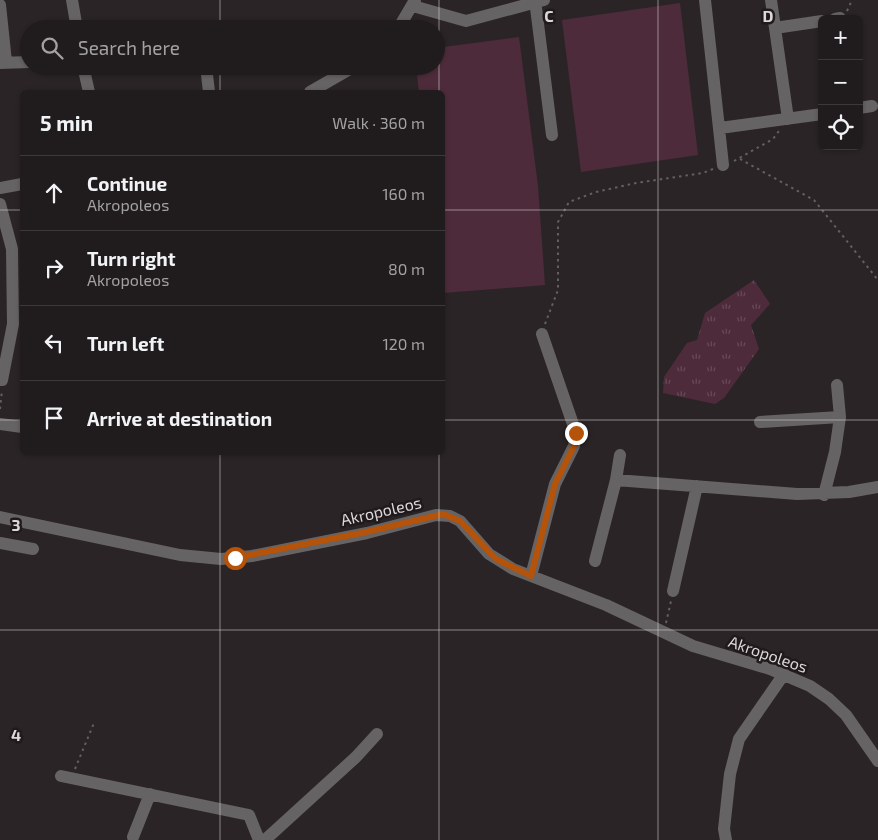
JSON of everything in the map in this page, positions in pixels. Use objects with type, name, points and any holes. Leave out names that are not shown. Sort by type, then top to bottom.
[{"type":"street","points":[[72,0],[75,20]]},
{"type":"street","points":[[704,0],[723,166]]},
{"type":"street","points":[[771,0],[788,119]]},
{"type":"street","points":[[404,20],[414,3],[466,21],[538,1],[552,134]]},
{"type":"street","points":[[0,5],[3,63],[20,62]]},
{"type":"street","points":[[775,28],[818,22]]},
{"type":"street","points":[[85,75],[89,90]]},
{"type":"street","points":[[207,75],[209,90]]},
{"type":"street","points":[[317,90],[341,75]]},
{"type":"street","points":[[720,128],[818,115]]},
{"type":"street","points":[[0,188],[20,184]]},
{"type":"street","points":[[0,204],[12,250],[12,324],[1,380]]},
{"type":"street","points":[[531,576],[555,484],[574,446],[576,433],[542,334]]},
{"type":"street","points":[[824,494],[835,452],[840,417],[837,385]]},
{"type":"street","points":[[760,422],[840,417]]},
{"type":"street","points":[[0,424],[20,427]]},
{"type":"street","points":[[596,561],[616,480],[620,455]]},
{"type":"street","points":[[616,480],[824,494],[877,490]]},
{"type":"street","points":[[673,591],[697,486]]},
{"type":"street","name":"Akropoleos","points":[[0,517],[180,555],[221,560],[252,556],[443,514],[460,521],[496,559],[531,576],[606,605],[693,646],[784,674],[810,686],[836,705],[878,761]]},
{"type":"street","points":[[0,543],[33,549]]},
{"type":"street","points":[[726,840],[724,829],[730,774],[739,739],[784,674]]},
{"type":"street","points":[[265,840],[356,757],[377,734]]},
{"type":"street","points":[[66,777],[250,815],[260,840]]},
{"type":"street","points":[[133,837],[150,794]]},
{"type":"path","points":[[542,334],[558,290],[558,222],[569,202],[596,192],[636,183],[703,173],[723,166],[740,159],[773,139],[788,119]]},
{"type":"path","points":[[740,159],[814,200],[878,280]]},
{"type":"path","points":[[0,409],[1,380]]},
{"type":"path","points":[[664,632],[673,591]]},
{"type":"path","points":[[66,777],[94,722]]},
{"type":"green space","points":[[680,3],[698,155],[581,172],[562,20]]},
{"type":"green space","points":[[519,37],[538,186],[545,285],[445,293],[445,90],[419,90],[417,75],[445,75],[445,47]]},
{"type":"green space","points":[[754,280],[770,304],[751,325],[759,349],[724,398],[715,404],[663,393],[664,377],[687,343],[697,340],[705,313]]},
{"type":"route","points":[[235,558],[392,527],[443,514],[460,521],[489,554],[496,559],[513,569],[531,576],[536,550],[555,484],[574,446],[576,433]]}]
